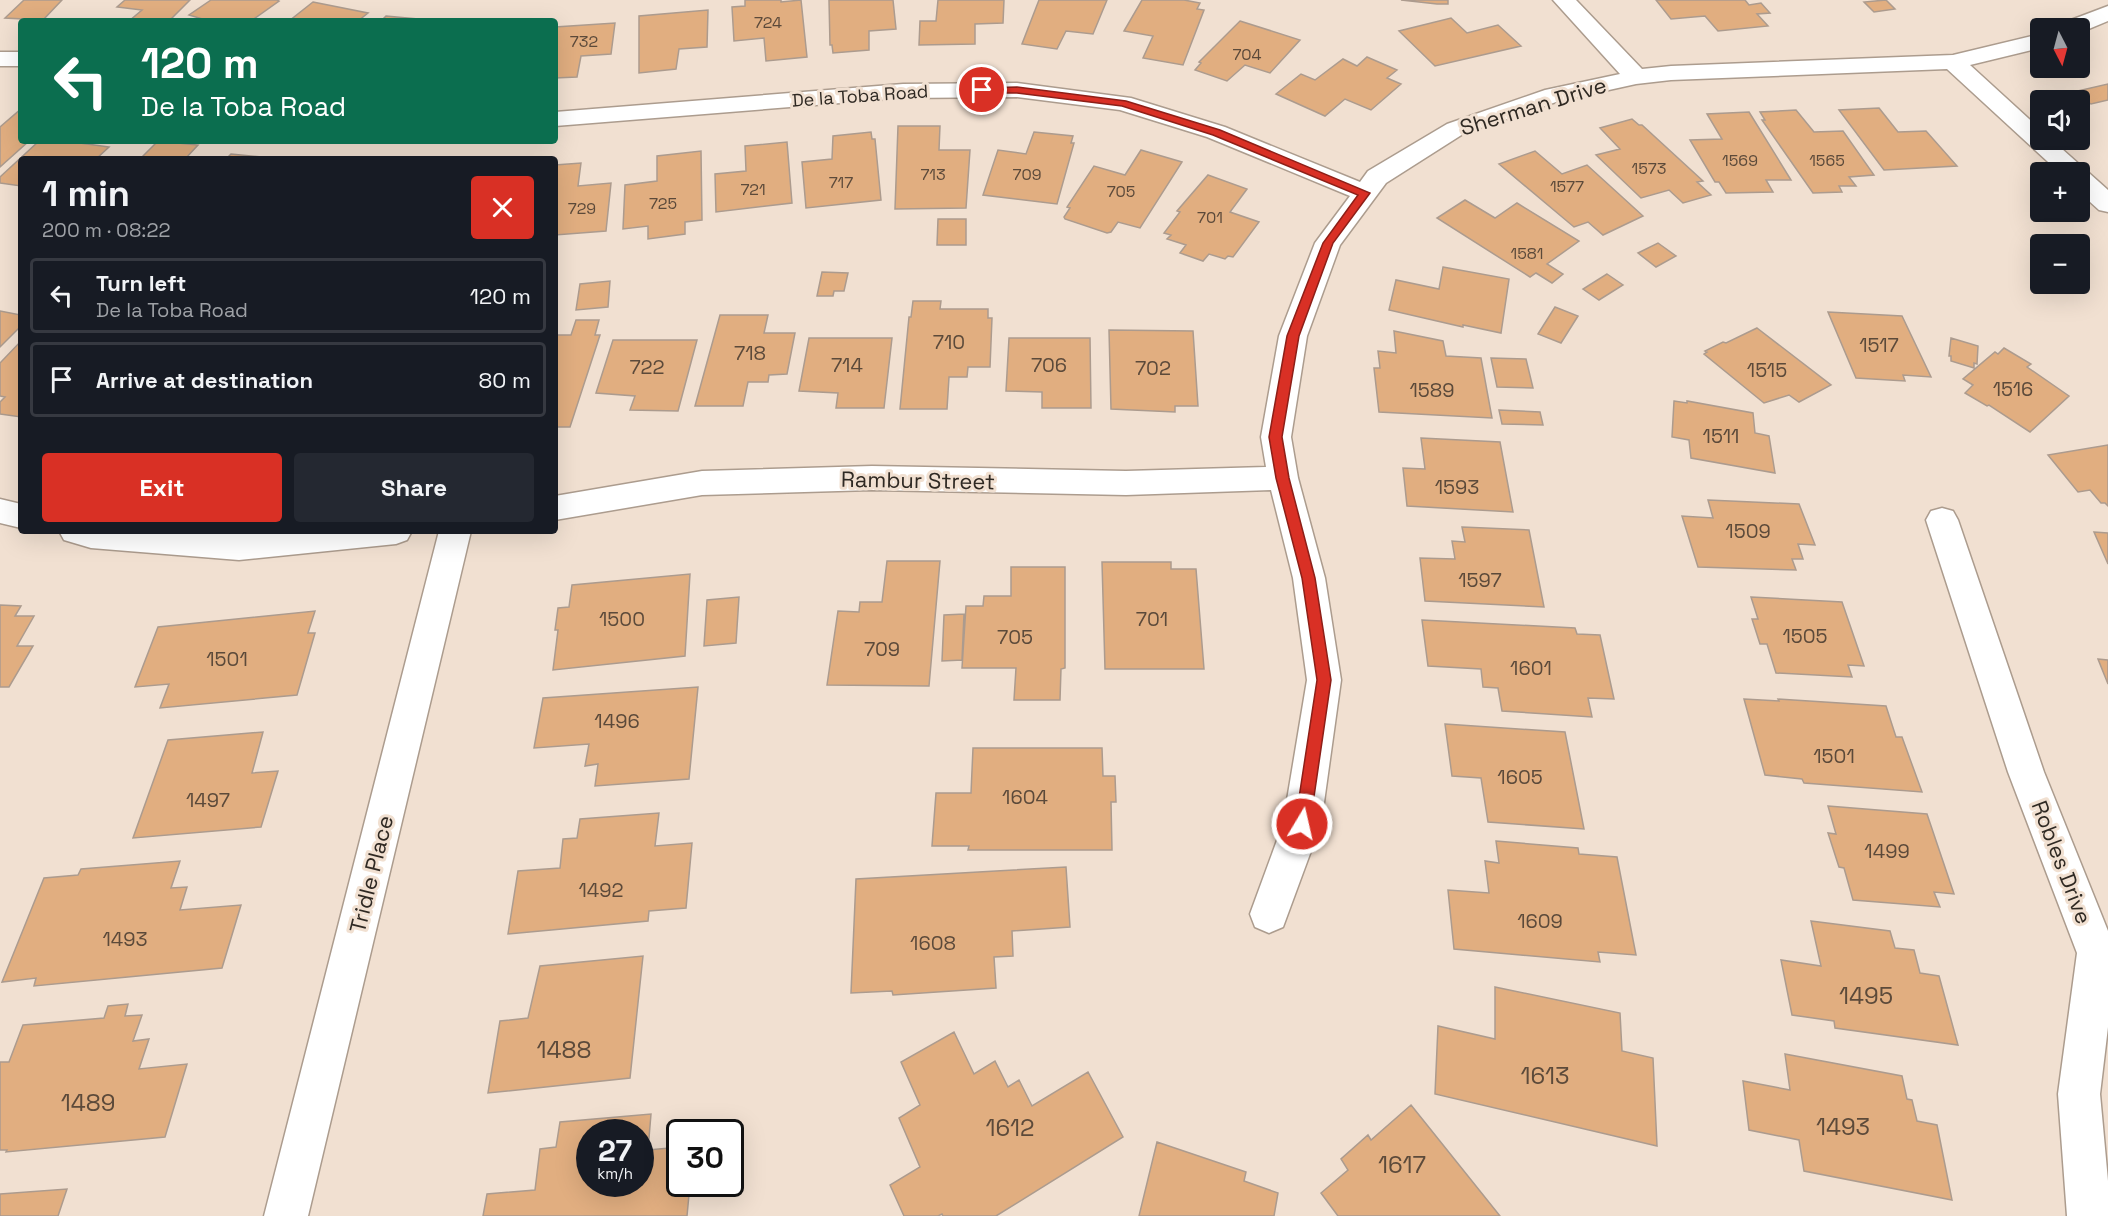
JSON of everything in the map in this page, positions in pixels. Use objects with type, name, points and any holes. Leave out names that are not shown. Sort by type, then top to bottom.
[{"type":"street","points":[[1564,0],[1636,77]]},
{"type":"street","points":[[2090,20],[2108,13]]},
{"type":"street","name":"Sherman Drive","points":[[1269,914],[1302,824],[1324,680],[1309,578],[1282,478],[1276,437],[1293,336],[1328,243],[1377,177],[1455,129],[1553,95],[1636,77],[1671,73],[1953,62],[2030,43]]},
{"type":"street","points":[[0,59],[18,59]]},
{"type":"street","points":[[1953,62],[2062,162]]},
{"type":"street","name":"De la Toba Road","points":[[558,119],[903,91],[1017,90],[1123,103],[1216,132],[1365,193]]},
{"type":"street","points":[[2090,188],[2108,204]]},
{"type":"street","name":"Rambur Street","points":[[558,507],[702,483],[872,478],[1126,483],[1282,478]]},
{"type":"street","points":[[0,511],[18,515]]},
{"type":"street","name":"Robles Drive","points":[[1942,520],[2026,772],[2103,955],[2079,1094],[2089,1216]]},
{"type":"street","points":[[87,534],[239,547],[367,534]]},
{"type":"street","name":"Tridle Place","points":[[286,1216],[454,534]]},
{"type":"building","points":[[24,0],[62,0],[45,18],[5,18]]},
{"type":"building","points":[[125,0],[190,0],[172,18],[133,18],[142,10],[117,7]]},
{"type":"building","points":[[211,0],[279,1],[255,18],[199,18],[189,15]]},
{"type":"building","points":[[745,0],[781,0],[781,2],[801,0],[807,57],[766,61],[764,38],[734,41],[732,7],[745,6]]},
{"type":"building","points":[[829,0],[893,0],[896,29],[869,31],[869,50],[833,53],[832,45],[830,45]]},
{"type":"building","points":[[938,0],[1004,0],[1003,23],[975,24],[975,44],[919,45],[920,21],[936,21]]},
{"type":"building","points":[[1039,0],[1107,0],[1093,34],[1066,31],[1057,49],[1022,44]]},
{"type":"building","points":[[1142,0],[1184,0],[1200,3],[1197,9],[1204,10],[1183,65],[1143,58],[1153,36],[1124,31]]},
{"type":"building","points":[[1401,0],[1448,0],[1448,4],[1437,4]]},
{"type":"building","points":[[1656,0],[1745,0],[1749,5],[1761,3],[1770,13],[1757,14],[1768,26],[1718,31],[1705,16],[1671,19]]},
{"type":"building","points":[[1886,0],[1895,9],[1874,12],[1864,2]]},
{"type":"building","points":[[313,2],[368,13],[362,18],[293,18]]},
{"type":"building","points":[[708,10],[707,47],[679,49],[676,69],[639,73],[639,16]]},
{"type":"building","points":[[386,16],[408,18],[384,18]]},
{"type":"building","points":[[1451,18],[1467,33],[1498,25],[1521,46],[1435,66],[1399,31]]},
{"type":"building","points":[[1240,21],[1300,40],[1270,73],[1245,65],[1227,81],[1195,70],[1201,63],[1199,62]]},
{"type":"building","points":[[615,23],[611,54],[581,56],[577,77],[558,78],[558,27]]},
{"type":"building","points":[[1367,57],[1397,70],[1387,78],[1401,84],[1371,110],[1345,99],[1325,116],[1276,94],[1301,74],[1315,80],[1343,59],[1357,66]]},
{"type":"building","points":[[2108,84],[2108,100],[2091,104],[2090,90],[2082,90]]},
{"type":"building","points":[[1879,108],[1898,132],[1926,131],[1957,166],[1884,170],[1839,110]]},
{"type":"building","points":[[1796,110],[1814,132],[1843,131],[1874,175],[1849,177],[1856,186],[1839,186],[1842,192],[1813,193],[1762,120],[1765,120],[1760,112]]},
{"type":"building","points":[[18,112],[18,144],[26,144],[0,167],[0,127]]},
{"type":"building","points":[[1749,112],[1791,180],[1766,180],[1773,192],[1726,193],[1719,182],[1715,182],[1690,140],[1722,139],[1707,114]]},
{"type":"building","points":[[1632,119],[1642,125],[1703,181],[1697,182],[1711,195],[1683,203],[1669,190],[1641,198],[1596,155],[1620,149],[1600,128]]},
{"type":"building","points":[[898,126],[940,126],[939,150],[970,150],[966,208],[895,209]]},
{"type":"building","points":[[871,132],[872,139],[875,139],[881,200],[806,208],[802,162],[832,159],[833,136]]},
{"type":"building","points":[[1034,132],[1073,136],[1071,143],[1074,143],[1057,204],[983,195],[998,150],[1026,154]]},
{"type":"building","points":[[787,142],[792,203],[716,212],[715,174],[746,171],[745,146]]},
{"type":"building","points":[[36,144],[87,144],[109,147],[99,156],[23,156]]},
{"type":"building","points":[[155,144],[198,145],[188,156],[143,156]]},
{"type":"building","points":[[1141,150],[1182,162],[1140,228],[1118,222],[1111,232],[1107,233],[1065,219],[1070,208],[1067,207],[1094,166],[1125,175]]},
{"type":"building","points":[[701,151],[702,220],[685,222],[685,234],[648,239],[648,226],[623,229],[625,185],[657,181],[657,156]]},
{"type":"building","points":[[1535,151],[1562,174],[1587,165],[1643,216],[1603,235],[1588,222],[1574,227],[1499,164]]},
{"type":"building","points":[[18,160],[18,186],[0,183],[0,177]]},
{"type":"building","points":[[581,163],[578,186],[611,183],[606,231],[558,235],[558,165]]},
{"type":"building","points":[[1208,175],[1247,189],[1230,212],[1259,222],[1233,257],[1228,256],[1225,259],[1209,254],[1203,261],[1180,253],[1186,245],[1167,239],[1171,235],[1164,233],[1180,212],[1177,211]]},
{"type":"building","points":[[1465,200],[1495,218],[1517,203],[1579,241],[1547,264],[1563,274],[1552,283],[1536,273],[1530,277],[1437,218]]},
{"type":"building","points":[[938,219],[966,219],[966,245],[937,245]]},
{"type":"building","points":[[1658,243],[1676,256],[1656,267],[1638,253]]},
{"type":"building","points":[[1443,267],[1509,279],[1501,333],[1389,310],[1396,280],[1439,289]]},
{"type":"building","points":[[822,272],[848,273],[844,291],[834,291],[833,296],[817,296]]},
{"type":"building","points":[[1607,274],[1623,285],[1599,300],[1583,289]]},
{"type":"building","points":[[610,281],[608,307],[576,310],[580,284]]},
{"type":"building","points":[[913,301],[941,301],[940,309],[988,309],[988,318],[992,318],[990,367],[968,367],[967,377],[949,377],[947,409],[900,409],[909,317],[911,317]]},
{"type":"building","points":[[1555,307],[1578,316],[1561,343],[1538,334]]},
{"type":"building","points":[[0,311],[18,314],[18,329],[0,347]]},
{"type":"building","points":[[1828,312],[1902,316],[1931,377],[1903,375],[1905,381],[1856,378]]},
{"type":"building","points":[[720,315],[768,315],[764,333],[795,333],[787,374],[769,375],[768,382],[748,382],[743,406],[695,406]]},
{"type":"building","points":[[576,320],[599,320],[595,335],[600,335],[570,427],[558,427],[558,335],[571,335]]},
{"type":"building","points":[[1757,328],[1831,385],[1799,402],[1789,395],[1764,403],[1704,354],[1707,352],[1705,351],[1723,342],[1726,343]]},
{"type":"building","points":[[1109,330],[1193,331],[1198,406],[1175,406],[1175,412],[1111,409]]},
{"type":"building","points":[[1394,331],[1443,341],[1446,356],[1481,358],[1492,418],[1379,412],[1374,368],[1380,368],[1378,351],[1396,353]]},
{"type":"building","points":[[809,338],[892,338],[884,408],[836,408],[838,393],[799,391]]},
{"type":"building","points":[[1009,338],[1090,338],[1091,408],[1042,408],[1042,392],[1006,391]]},
{"type":"building","points":[[1951,338],[1978,346],[1977,364],[1974,363],[1974,368],[1951,361],[1951,356],[1949,356]]},
{"type":"building","points":[[613,340],[697,340],[678,411],[630,410],[635,396],[596,393]]},
{"type":"building","points":[[18,344],[18,417],[0,414],[0,402],[5,397],[0,396],[0,363]]},
{"type":"building","points":[[2004,348],[2031,364],[2027,367],[2069,396],[2030,432],[1989,405],[1965,393],[1973,385],[1963,379],[1995,352],[1998,354]]},
{"type":"building","points":[[1491,358],[1526,359],[1533,388],[1497,387]]},
{"type":"building","points":[[1674,401],[1687,403],[1687,401],[1753,413],[1755,433],[1769,436],[1775,473],[1691,458],[1689,440],[1672,437]]},
{"type":"building","points":[[1499,410],[1540,412],[1543,425],[1502,424]]},
{"type":"building","points":[[1421,438],[1500,442],[1513,512],[1407,506],[1403,468],[1425,469]]},
{"type":"building","points":[[2108,445],[2108,506],[2101,503],[2090,490],[2078,492],[2048,455]]},
{"type":"building","points":[[1708,500],[1799,504],[1815,545],[1798,544],[1803,559],[1792,559],[1796,570],[1698,567],[1682,516],[1713,518]]},
{"type":"building","points":[[1462,527],[1529,530],[1544,607],[1425,601],[1420,558],[1455,559],[1452,541],[1465,542]]},
{"type":"building","points":[[2094,532],[2108,533],[2108,564]]},
{"type":"building","points":[[887,561],[940,561],[929,686],[827,685],[838,611],[859,612],[860,602],[882,602]]},
{"type":"building","points":[[1102,562],[1171,562],[1171,569],[1196,569],[1204,669],[1105,669]]},
{"type":"building","points":[[1011,567],[1065,567],[1065,668],[1061,669],[1060,700],[1014,700],[1016,668],[962,668],[966,606],[983,606],[984,596],[1011,596]]},
{"type":"building","points":[[690,574],[685,656],[553,670],[558,608],[569,607],[572,585]]},
{"type":"building","points":[[739,597],[736,643],[704,646],[707,600]]},
{"type":"building","points":[[1751,597],[1842,602],[1864,666],[1848,665],[1852,677],[1776,673],[1767,644],[1760,644],[1752,619],[1758,619]]},
{"type":"building","points":[[0,605],[21,606],[15,616],[34,616],[17,646],[33,646],[9,687],[0,687]]},
{"type":"building","points":[[315,611],[308,633],[315,633],[297,695],[160,708],[169,684],[135,687],[158,627]]},
{"type":"building","points":[[964,614],[962,660],[942,661],[944,615]]},
{"type":"building","points":[[1422,620],[1575,628],[1577,634],[1600,635],[1614,699],[1588,698],[1592,717],[1502,711],[1498,688],[1483,687],[1481,669],[1428,666]]},
{"type":"building","points":[[2098,659],[2108,660],[2108,684]]},
{"type":"building","points":[[698,687],[689,779],[595,786],[598,764],[585,766],[589,744],[534,748],[543,698]]},
{"type":"building","points":[[1744,699],[1886,706],[1896,737],[1902,737],[1922,792],[1804,783],[1802,779],[1765,775]]},
{"type":"building","points":[[1445,724],[1565,732],[1584,829],[1488,822],[1481,778],[1452,776]]},
{"type":"building","points":[[263,732],[252,773],[278,771],[261,827],[133,838],[168,740]]},
{"type":"building","points":[[973,748],[1102,748],[1103,776],[1115,776],[1116,802],[1111,802],[1112,850],[968,850],[969,846],[932,846],[936,793],[971,793]]},
{"type":"building","points":[[1828,806],[1927,814],[1954,894],[1934,892],[1940,907],[1853,900],[1844,868],[1839,867],[1828,833],[1836,834]]},
{"type":"building","points":[[659,813],[655,846],[692,843],[686,908],[649,911],[648,921],[508,934],[518,871],[560,868],[563,839],[577,838],[580,819]]},
{"type":"building","points":[[1496,841],[1578,848],[1579,854],[1617,857],[1636,955],[1598,952],[1600,962],[1454,949],[1448,890],[1489,893],[1485,861],[1499,863]]},
{"type":"building","points":[[180,861],[171,888],[187,887],[180,910],[241,905],[222,968],[34,986],[36,978],[2,982],[44,878],[78,875],[81,869]]},
{"type":"building","points":[[1066,867],[1070,927],[1012,931],[1013,956],[994,957],[996,988],[893,995],[892,991],[851,993],[856,879]]},
{"type":"building","points":[[1811,921],[1890,931],[1895,948],[1914,950],[1920,973],[1939,976],[1958,1045],[1835,1028],[1834,1021],[1792,1015],[1781,960],[1821,966]]},
{"type":"building","points":[[643,956],[630,1078],[488,1093],[500,1021],[528,1018],[540,966]]},
{"type":"building","points":[[1495,987],[1620,1013],[1622,1051],[1653,1058],[1657,1146],[1435,1094],[1438,1026],[1495,1039]]},
{"type":"building","points":[[128,1004],[125,1016],[142,1015],[133,1041],[149,1039],[139,1069],[187,1064],[165,1137],[6,1152],[7,1150],[0,1150],[0,1062],[9,1062],[23,1025],[104,1018],[108,1006]]},
{"type":"building","points":[[954,1032],[974,1074],[995,1061],[1008,1087],[1019,1080],[1032,1106],[1088,1072],[1123,1137],[996,1216],[943,1216],[942,1214],[904,1216],[890,1185],[920,1167],[899,1118],[920,1105],[901,1062]]},
{"type":"building","points":[[1785,1054],[1902,1076],[1907,1099],[1912,1100],[1917,1121],[1937,1125],[1952,1200],[1804,1171],[1799,1140],[1749,1130],[1743,1081],[1790,1090]]},
{"type":"building","points":[[1411,1105],[1500,1216],[1338,1216],[1321,1193],[1348,1170],[1341,1159],[1368,1135],[1371,1140]]},
{"type":"building","points":[[651,1114],[651,1119],[594,1119]]},
{"type":"building","points":[[576,1121],[576,1197],[654,1197],[654,1149],[666,1148],[666,1197],[689,1197],[687,1216],[483,1216],[487,1194],[535,1190],[540,1149],[556,1147],[560,1122]]},
{"type":"building","points":[[1157,1142],[1246,1172],[1244,1181],[1278,1193],[1274,1216],[1139,1216]]},
{"type":"building","points":[[67,1189],[58,1216],[0,1216],[0,1194]]},
{"type":"route","points":[[982,90],[1017,90],[1123,103],[1216,132],[1365,193],[1328,243],[1293,336],[1276,437],[1282,478],[1309,578],[1324,680],[1302,824]]}]
